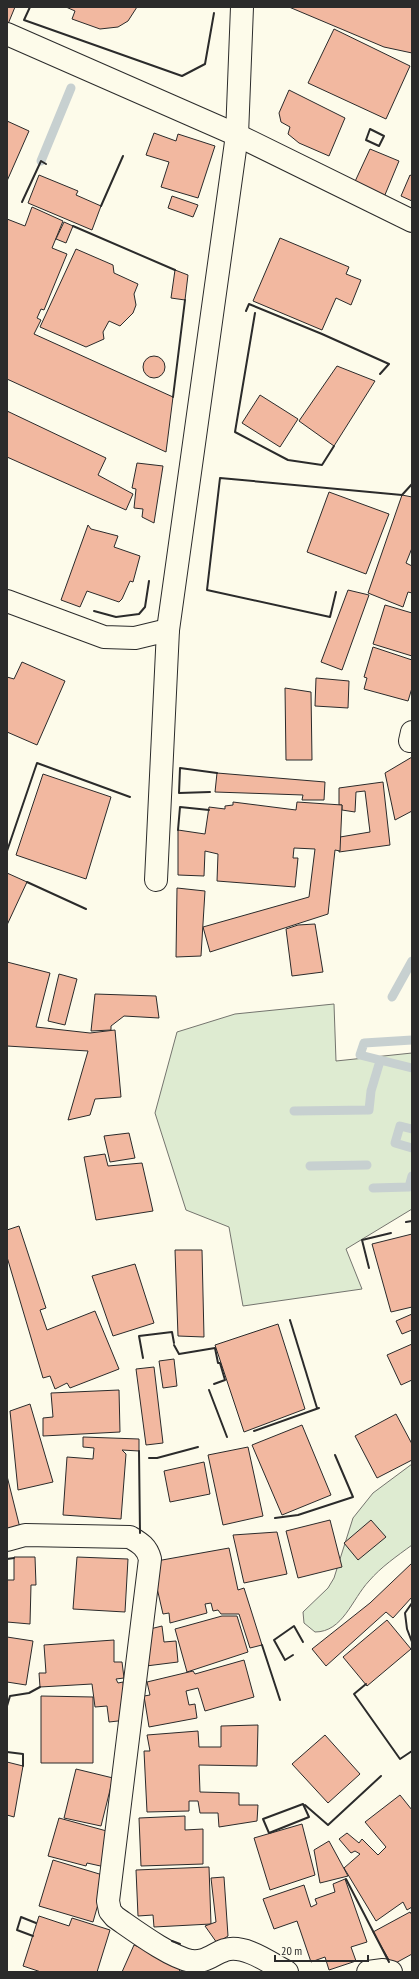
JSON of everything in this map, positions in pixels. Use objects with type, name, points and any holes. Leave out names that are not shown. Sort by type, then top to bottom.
[{"type":"street","points":[[156,880],[168,630],[237,135],[242,7]]},
{"type":"street","points":[[7,34],[237,135],[412,221]]},
{"type":"street","points":[[7,601],[104,637],[135,638],[168,630]]},
{"type":"street","points":[[7,1540],[26,1536],[130,1537],[140,1543],[148,1551],[150,1559],[108,1901],[110,1911],[121,1922],[180,1958],[193,1961],[204,1960],[226,1950],[237,1949],[247,1952],[287,1972]]},
{"type":"street","points":[[368,1972],[383,1970],[391,1972]]},
{"type":"green space","points":[[334,1004],[336,1061],[412,1053],[412,1209],[346,1249],[362,1289],[243,1306],[229,1227],[186,1210],[155,1113],[177,1032],[235,1014]]},
{"type":"green space","points":[[412,1464],[412,1545],[389,1562],[374,1576],[363,1588],[340,1621],[325,1631],[315,1632],[304,1623],[303,1612],[328,1588],[334,1578],[353,1518],[373,1493]]},
{"type":"building","points":[[7,7],[15,7],[8,24],[7,24]]},
{"type":"building","points":[[66,7],[137,7],[128,21],[118,27],[100,29],[72,19],[75,11]]},
{"type":"building","points":[[289,7],[412,7],[412,53],[384,47]]},
{"type":"building","points":[[334,29],[410,66],[386,119],[308,83]]},
{"type":"building","points":[[289,90],[345,118],[329,156],[299,143],[288,134],[290,127],[281,122],[279,113]]},
{"type":"building","points":[[7,121],[29,131],[7,181]]},
{"type":"building","points":[[154,133],[176,141],[178,134],[215,146],[198,198],[161,187],[169,162],[146,155]]},
{"type":"building","points":[[370,149],[399,161],[382,202],[352,188]]},
{"type":"building","points":[[39,175],[78,191],[76,195],[101,206],[92,230],[28,203]]},
{"type":"building","points":[[410,175],[412,176],[412,201],[401,196]]},
{"type":"building","points":[[172,196],[198,205],[193,217],[168,208]]},
{"type":"building","points":[[32,207],[63,221],[52,248],[67,254],[44,310],[41,309],[37,318],[41,320],[34,334],[173,397],[166,452],[7,379],[7,219],[25,226]]},
{"type":"building","points":[[64,222],[73,226],[66,243],[56,239]]},
{"type":"building","points":[[280,238],[349,267],[346,274],[361,280],[351,305],[336,298],[322,330],[253,301]]},
{"type":"building","points":[[76,249],[113,265],[114,273],[138,284],[134,294],[136,305],[133,313],[120,326],[109,321],[103,332],[104,339],[86,347],[40,327]]},
{"type":"building","points":[[175,270],[188,275],[185,300],[171,298]]},
{"type":"building","points":[[154,356],[162,359],[165,367],[162,375],[154,378],[146,375],[143,367],[146,359]]},
{"type":"building","points":[[337,366],[375,381],[334,446],[299,421]]},
{"type":"building","points":[[260,395],[298,419],[280,447],[242,423]]},
{"type":"building","points":[[7,411],[106,458],[98,475],[133,494],[126,510],[7,457]]},
{"type":"building","points":[[137,463],[163,466],[154,523],[142,517],[143,509],[134,508],[136,489],[132,488]]},
{"type":"building","points":[[329,492],[389,514],[366,574],[307,552]]},
{"type":"building","points":[[402,495],[412,497],[412,548],[406,563],[412,566],[412,593],[408,592],[403,607],[368,593]]},
{"type":"building","points":[[88,525],[91,529],[118,536],[114,547],[140,556],[133,582],[130,581],[122,599],[119,602],[87,591],[80,607],[61,600]]},
{"type":"building","points":[[348,590],[369,595],[342,670],[321,662]]},
{"type":"building","points":[[385,605],[412,613],[412,656],[373,644]]},
{"type":"building","points":[[373,647],[412,660],[412,688],[408,701],[364,689],[367,678],[364,677]]},
{"type":"building","points":[[22,662],[65,681],[37,745],[7,732],[7,677],[14,679]]},
{"type":"building","points":[[316,678],[349,681],[348,708],[315,706]]},
{"type":"building","points":[[285,688],[311,692],[312,760],[286,760]]},
{"type":"building","points":[[412,757],[412,811],[395,820],[385,773]]},
{"type":"building","points":[[217,773],[325,782],[324,800],[302,800],[303,795],[215,792]]},
{"type":"building","points":[[43,774],[111,797],[86,879],[16,855]]},
{"type":"building","points":[[383,782],[390,845],[339,852],[340,837],[370,832],[365,791],[356,792],[355,812],[342,810],[342,805],[339,805],[339,788]]},
{"type":"building","points":[[233,802],[296,810],[297,802],[342,805],[340,851],[335,850],[328,914],[210,952],[203,927],[309,897],[315,849],[294,848],[293,858],[298,858],[295,887],[217,881],[218,854],[205,851],[204,876],[178,875],[178,830],[205,834],[209,807],[225,809],[225,806],[233,805]]},
{"type":"building","points":[[7,873],[27,882],[7,925]]},
{"type":"building","points":[[177,888],[205,891],[201,956],[176,957]]},
{"type":"building","points":[[315,924],[323,972],[292,976],[286,929],[298,925]]},
{"type":"building","points":[[7,962],[50,973],[36,1027],[90,1033],[115,1030],[121,1097],[95,1099],[90,1115],[68,1120],[88,1051],[7,1046]]},
{"type":"building","points":[[59,974],[77,979],[65,1025],[48,1021]]},
{"type":"building","points":[[95,994],[156,996],[159,1018],[124,1016],[111,1026],[111,1030],[91,1031]]},
{"type":"building","points":[[129,1133],[135,1158],[110,1162],[104,1136]]},
{"type":"building","points":[[105,1154],[108,1166],[142,1163],[153,1211],[96,1220],[84,1157]]},
{"type":"building","points":[[19,1226],[46,1308],[40,1310],[47,1330],[95,1311],[119,1369],[70,1388],[67,1383],[55,1389],[50,1376],[43,1378],[7,1257],[7,1230]]},
{"type":"building","points":[[412,1234],[412,1307],[391,1312],[372,1244]]},
{"type":"building","points":[[175,1250],[202,1250],[204,1337],[178,1336]]},
{"type":"building","points":[[135,1264],[154,1323],[113,1336],[92,1276]]},
{"type":"building","points":[[412,1314],[412,1330],[402,1334],[396,1321]]},
{"type":"building","points":[[278,1324],[305,1409],[244,1432],[215,1345]]},
{"type":"building","points":[[412,1344],[412,1380],[401,1385],[387,1355]]},
{"type":"building","points":[[174,1359],[177,1386],[163,1388],[159,1361]]},
{"type":"building","points":[[154,1367],[163,1443],[146,1445],[136,1369]]},
{"type":"building","points":[[119,1390],[120,1432],[43,1436],[43,1418],[53,1417],[51,1393]]},
{"type":"building","points":[[30,1404],[53,1482],[18,1490],[10,1411]]},
{"type":"building","points":[[396,1414],[412,1444],[412,1460],[377,1478],[355,1436]]},
{"type":"building","points":[[302,1425],[331,1495],[282,1515],[252,1445]]},
{"type":"building","points":[[83,1437],[139,1439],[139,1451],[122,1450],[126,1454],[121,1519],[63,1515],[67,1457],[93,1459],[94,1448],[83,1447]]},
{"type":"building","points":[[248,1447],[263,1516],[223,1525],[208,1455]]},
{"type":"building","points":[[204,1462],[210,1494],[170,1502],[164,1471]]},
{"type":"building","points":[[7,1476],[21,1532],[7,1533]]},
{"type":"building","points":[[330,1520],[342,1567],[298,1578],[286,1531]]},
{"type":"building","points":[[371,1520],[386,1537],[358,1560],[344,1543]]},
{"type":"building","points":[[277,1532],[287,1574],[244,1583],[233,1535]]},
{"type":"building","points":[[229,1548],[238,1590],[244,1588],[262,1645],[250,1648],[239,1614],[221,1614],[218,1610],[213,1611],[211,1603],[205,1604],[207,1613],[170,1623],[169,1613],[163,1614],[151,1562]]},
{"type":"building","points":[[14,1557],[35,1557],[36,1585],[31,1585],[30,1624],[7,1622],[7,1580],[14,1580]]},
{"type":"building","points":[[77,1557],[128,1559],[125,1612],[73,1609]]},
{"type":"building","points":[[412,1563],[412,1597],[393,1618],[386,1612],[326,1666],[312,1649],[370,1603]]},
{"type":"building","points":[[222,1616],[237,1616],[248,1652],[187,1672],[175,1629]]},
{"type":"building","points":[[387,1620],[411,1649],[367,1686],[343,1657]]},
{"type":"building","points":[[162,1626],[164,1642],[176,1641],[178,1662],[146,1666],[146,1630]]},
{"type":"building","points":[[7,1637],[33,1641],[26,1685],[7,1682]]},
{"type":"building","points":[[114,1640],[114,1662],[122,1662],[124,1678],[116,1679],[118,1683],[123,1682],[127,1720],[109,1722],[107,1706],[95,1707],[92,1684],[40,1687],[39,1673],[46,1673],[44,1645]]},
{"type":"building","points":[[244,1660],[254,1697],[205,1711],[198,1688],[186,1691],[189,1705],[195,1704],[197,1718],[149,1727],[144,1696],[150,1695],[147,1682],[193,1671],[195,1674]]},
{"type":"building","points":[[41,1696],[93,1697],[93,1763],[41,1763]]},
{"type":"building","points":[[258,1725],[257,1766],[199,1765],[200,1792],[239,1793],[239,1805],[258,1805],[257,1821],[219,1827],[218,1813],[200,1813],[198,1801],[189,1801],[189,1811],[147,1812],[144,1751],[150,1751],[147,1735],[198,1731],[199,1747],[221,1747],[221,1726]]},
{"type":"building","points":[[325,1735],[360,1774],[328,1803],[292,1764]]},
{"type":"building","points":[[7,1762],[23,1766],[14,1817],[7,1815]]},
{"type":"building","points":[[76,1769],[113,1778],[101,1826],[64,1818]]},
{"type":"building","points":[[400,1795],[412,1810],[412,1907],[407,1910],[403,1902],[376,1921],[344,1868],[360,1854],[355,1851],[351,1853],[339,1839],[347,1833],[359,1843],[362,1839],[378,1855],[386,1847],[365,1822]]},
{"type":"building","points":[[185,1816],[185,1830],[203,1829],[203,1864],[141,1866],[139,1818]]},
{"type":"building","points":[[59,1818],[114,1833],[105,1867],[87,1863],[86,1866],[48,1856]]},
{"type":"building","points":[[302,1824],[315,1875],[270,1890],[254,1838]]},
{"type":"building","points":[[329,1841],[348,1876],[320,1883],[314,1850]]},
{"type":"building","points":[[53,1860],[106,1876],[93,1922],[39,1906]]},
{"type":"building","points":[[209,1867],[211,1924],[154,1927],[153,1915],[138,1916],[136,1870]]},
{"type":"building","points":[[224,1877],[228,1936],[217,1943],[205,1926],[216,1922],[211,1878]]},
{"type":"building","points":[[345,1879],[367,1942],[351,1947],[356,1961],[329,1970],[325,1957],[311,1962],[297,1921],[274,1929],[263,1899],[304,1885],[311,1907],[317,1904],[315,1899],[335,1892],[333,1884]]},
{"type":"building","points":[[410,1912],[412,1915],[412,1954],[392,1965],[373,1932]]},
{"type":"building","points":[[39,1916],[69,1926],[72,1918],[110,1930],[97,1972],[41,1972],[23,1966]]},
{"type":"building","points":[[134,1945],[182,1965],[179,1972],[122,1972]]},
{"type":"waterway","points":[[41,161],[71,88]]},
{"type":"waterway","points":[[392,997],[412,961]]},
{"type":"waterway","points":[[412,1040],[364,1043],[360,1055],[412,1068]]},
{"type":"waterway","points":[[294,1111],[369,1110],[371,1091],[380,1061]]},
{"type":"waterway","points":[[412,1129],[400,1126],[395,1143],[412,1148]]},
{"type":"waterway","points":[[310,1166],[367,1165]]},
{"type":"waterway","points":[[373,1188],[409,1187],[412,1176]]},
{"type":"wall","points":[[30,7],[24,20],[182,76],[205,64],[214,13]]},
{"type":"wall","points":[[370,129],[384,136],[379,146],[366,140],[370,129]]},
{"type":"wall","points":[[101,206],[123,156]]},
{"type":"wall","points":[[22,202],[41,161],[46,164]]},
{"type":"wall","points":[[73,226],[175,270]]},
{"type":"wall","points":[[173,397],[185,300]]},
{"type":"wall","points":[[246,311],[249,304],[389,364],[380,374]]},
{"type":"wall","points":[[255,313],[235,432],[288,460],[322,465],[334,446]]},
{"type":"wall","points":[[336,592],[330,617],[207,590],[220,478],[402,495],[412,484]]},
{"type":"wall","points":[[94,611],[116,617],[139,614],[145,607],[149,581]]},
{"type":"wall","points":[[7,851],[37,763],[130,797]]},
{"type":"wall","points":[[210,792],[179,793],[180,768],[217,773]]},
{"type":"wall","points":[[178,830],[180,807],[209,810]]},
{"type":"wall","points":[[27,882],[86,909]]},
{"type":"wall","points":[[406,1222],[412,1221]]},
{"type":"wall","points":[[369,1268],[362,1240],[391,1233]]},
{"type":"wall","points":[[290,1320],[317,1408]]},
{"type":"wall","points":[[143,1358],[139,1336],[172,1332],[174,1343]]},
{"type":"wall","points":[[174,1345],[179,1354],[215,1348],[218,1363],[220,1363],[225,1380],[214,1384]]},
{"type":"wall","points":[[209,1390],[227,1437]]},
{"type":"wall","points":[[254,1431],[319,1408]]},
{"type":"wall","points":[[149,1458],[157,1458],[198,1447]]},
{"type":"wall","points":[[139,1451],[140,1533]]},
{"type":"wall","points":[[275,1518],[298,1515],[353,1497],[335,1455]]},
{"type":"wall","points":[[7,1559],[14,1558]]},
{"type":"wall","points":[[412,1603],[405,1613],[407,1629],[412,1642]]},
{"type":"wall","points":[[293,1655],[285,1660],[274,1640],[294,1626],[303,1642]]},
{"type":"wall","points":[[262,1645],[280,1700]]},
{"type":"wall","points":[[366,1684],[354,1694],[400,1759],[412,1751]]},
{"type":"wall","points":[[7,1706],[10,1696],[29,1693],[40,1687]]},
{"type":"wall","points":[[7,1752],[23,1754],[23,1766]]},
{"type":"wall","points":[[305,1805],[328,1825],[381,1776]]},
{"type":"wall","points":[[303,1804],[309,1817],[269,1833],[263,1819],[303,1804]]},
{"type":"wall","points":[[346,1879],[389,1962]]},
{"type":"wall","points":[[33,1936],[17,1930],[21,1917],[36,1923]]},
{"type":"wall","points":[[172,1941],[180,1944]]}]
